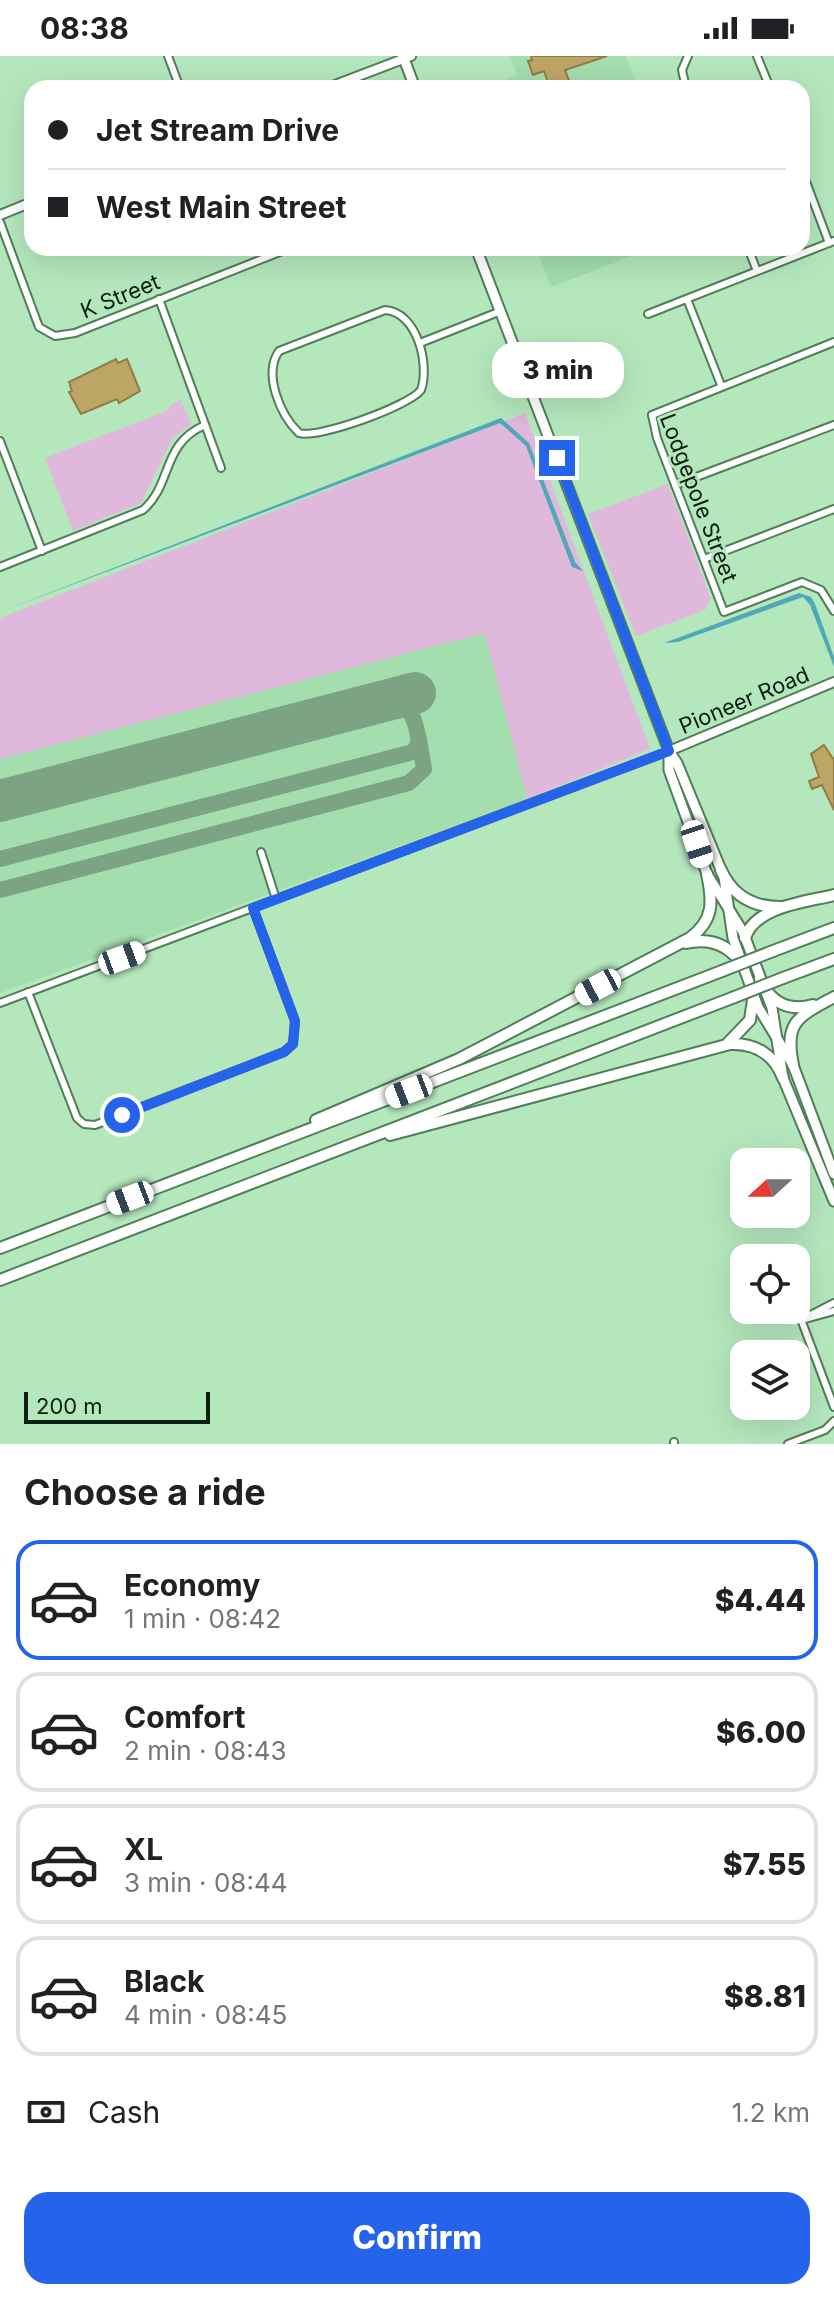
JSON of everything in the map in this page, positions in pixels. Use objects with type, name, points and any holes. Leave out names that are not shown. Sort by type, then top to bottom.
[{"type":"highway","points":[[721,870],[733,889],[745,899],[766,906],[790,906]]},
{"type":"highway","points":[[182,1178],[459,1059],[676,946],[696,934],[709,917],[712,901],[707,874]]},
{"type":"highway","points":[[745,938],[758,921],[790,906],[834,895]]},
{"type":"highway","points":[[0,1248],[834,928]]},
{"type":"highway","points":[[676,946],[710,941],[729,950],[744,967]]},
{"type":"highway","points":[[0,1280],[834,959]]},
{"type":"highway","points":[[760,979],[769,994],[786,1006],[804,1008],[833,998]]},
{"type":"highway","points":[[723,1046],[748,1024],[754,993]]},
{"type":"highway","points":[[793,1065],[789,1039],[794,1024],[804,1013],[833,998]]},
{"type":"highway","points":[[319,1156],[507,1101],[723,1046],[745,1045],[761,1050],[775,1062],[783,1078]]},
{"type":"main road","points":[[406,57],[413,80]]},
{"type":"main road","points":[[479,256],[669,751],[721,870],[733,938],[765,1022],[793,1065],[834,1174]]},
{"type":"main road","points":[[669,751],[667,767],[707,874],[745,938],[774,1015],[783,1078],[834,1201]]},
{"type":"street","points":[[168,56],[177,80]]},
{"type":"street","points":[[684,80],[682,70],[688,56]]},
{"type":"street","points":[[757,56],[767,80]]},
{"type":"street","points":[[347,80],[406,57]]},
{"type":"street","points":[[810,191],[831,242],[810,250]]},
{"type":"street","points":[[0,215],[24,205]]},
{"type":"street","name":"K Street","points":[[0,222],[39,327],[51,335],[75,333],[269,256]]},
{"type":"street","points":[[751,256],[757,271]]},
{"type":"street","points":[[648,314],[795,256]]},
{"type":"street","points":[[159,299],[221,468]]},
{"type":"street","points":[[687,299],[721,385]]},
{"type":"street","points":[[385,310],[403,316],[420,343],[423,385],[408,401],[312,436],[295,430],[281,404],[271,364],[285,347],[385,310]]},
{"type":"street","points":[[420,343],[501,311]]},
{"type":"street","points":[[652,415],[834,342]]},
{"type":"street","name":"Lodgepole Street","points":[[644,411],[652,415],[653,427],[724,612],[802,582],[821,590],[834,611]]},
{"type":"street","points":[[0,567],[143,510],[155,495],[176,446],[188,433],[205,425]]},
{"type":"street","points":[[675,485],[834,425]]},
{"type":"street","points":[[0,441],[42,551]]},
{"type":"street","points":[[704,559],[834,509]]},
{"type":"street","name":"Pioneer Road","points":[[669,751],[834,682]]},
{"type":"street","points":[[0,1003],[669,751]]},
{"type":"street","points":[[261,852],[276,899]]},
{"type":"street","points":[[28,992],[77,1118],[84,1124],[95,1125],[284,1052],[293,1044],[295,1021],[253,908]]},
{"type":"street","points":[[810,1315],[834,1303]]},
{"type":"street","points":[[810,1318],[834,1311]]},
{"type":"street","points":[[803,1324],[834,1407]]},
{"type":"street","points":[[788,1444],[825,1430],[834,1421]]},
{"type":"shaded area","points":[[510,56],[626,56],[635,80],[504,80],[517,75]]},
{"type":"shaded area","points":[[539,256],[632,256],[551,287]]},
{"type":"shaded area","points":[[181,400],[191,424],[172,439],[141,503],[73,531],[45,458],[169,410],[170,405]]},
{"type":"shaded area","points":[[525,413],[650,749],[527,799],[485,633],[0,759],[0,618]]},
{"type":"shaded area","points":[[668,484],[711,599],[705,610],[636,636],[588,514]]},
{"type":"shaded area","points":[[485,633],[527,799],[0,993],[0,759]]},
{"type":"water","points":[[501,418],[529,443],[575,562],[583,571],[572,567],[526,446],[500,423],[0,612]]},
{"type":"water","points":[[799,593],[811,597],[815,604],[834,657],[834,667],[810,605],[803,597],[678,642],[664,643]]},
{"type":"building","points":[[531,56],[607,56],[565,70],[569,80],[547,80],[544,71],[533,75],[528,61],[532,60]]},
{"type":"building","points":[[116,359],[118,363],[127,359],[140,391],[119,403],[117,399],[81,414],[69,392],[72,391],[69,382]]},
{"type":"building","points":[[824,745],[834,760],[834,810],[822,785],[812,789],[809,781],[819,777],[811,754]]},
{"type":"taxiway","points":[[0,859],[413,752],[419,742],[414,721],[404,705],[391,699]]},
{"type":"taxiway","points":[[0,890],[409,783],[424,769],[419,739]]},
{"type":"runway","points":[[0,801],[415,693]]},
{"type":"route","points":[[122,1115],[284,1052],[293,1044],[295,1021],[253,908],[431,838],[503,815],[669,751],[557,458]]}]
